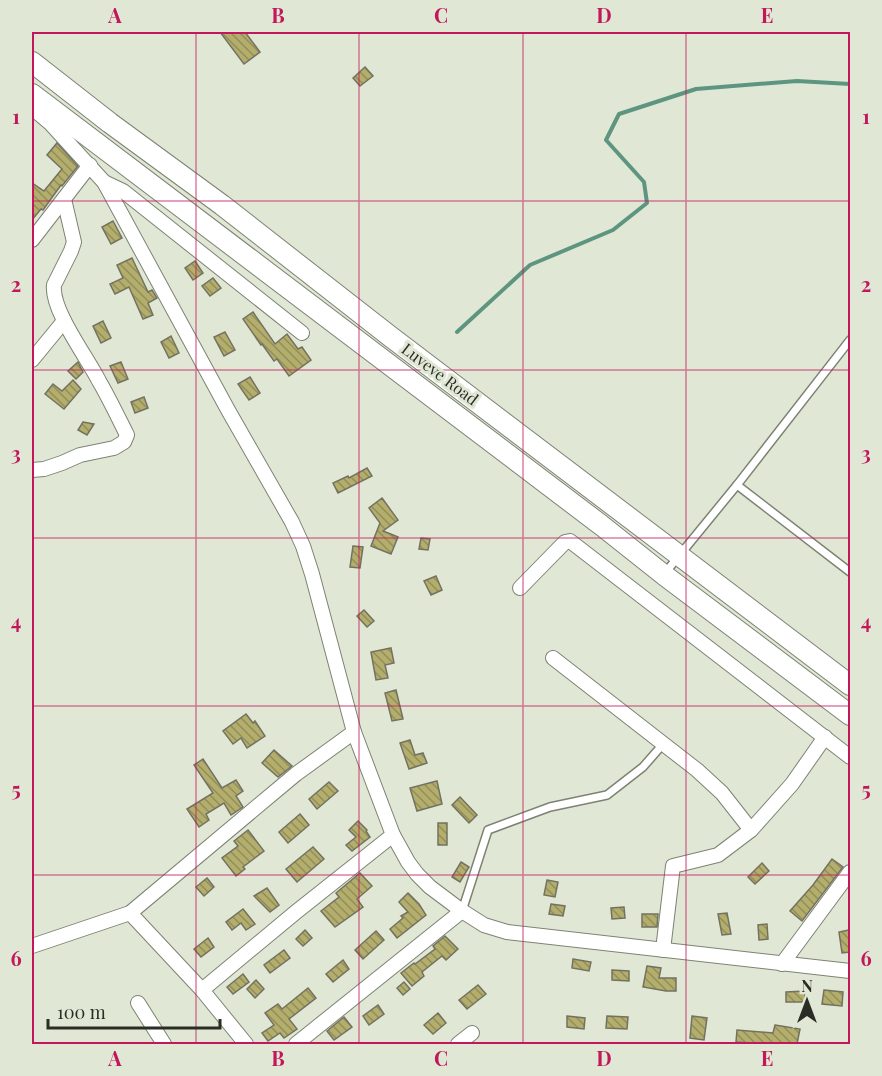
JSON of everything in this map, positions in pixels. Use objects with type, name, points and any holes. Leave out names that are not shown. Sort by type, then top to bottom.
[{"type":"street","name":"Luveve Road","points":[[32,62],[850,685]]},
{"type":"street","name":"Luveve Road","points":[[32,94],[850,715]]},
{"type":"street","points":[[32,108],[51,124],[104,182],[228,410],[292,522],[310,567],[354,732],[393,835],[417,874],[462,911],[484,925],[507,932],[850,971]]},
{"type":"street","points":[[32,240],[90,165]]},
{"type":"street","points":[[104,182],[123,191],[302,333]]},
{"type":"street","points":[[32,470],[44,469],[80,455],[114,448],[124,442],[127,435],[55,301],[54,285],[74,242],[64,199]]},
{"type":"street","points":[[32,360],[64,321]]},
{"type":"street","points":[[520,588],[565,542],[570,541],[850,757]]},
{"type":"street","points":[[553,658],[715,785],[751,830]]},
{"type":"street","points":[[32,946],[130,913],[296,774],[354,732]]},
{"type":"street","points":[[663,950],[673,866],[718,855],[751,830],[792,784],[825,737]]},
{"type":"street","points":[[202,990],[393,835]]},
{"type":"street","points":[[782,964],[850,872]]},
{"type":"street","points":[[296,1044],[462,911]]},
{"type":"street","points":[[130,913],[202,990],[246,1044]]},
{"type":"street","points":[[138,1003],[164,1044]]},
{"type":"street","points":[[458,1044],[472,1033]]},
{"type":"lane","points":[[664,575],[850,340]]},
{"type":"lane","points":[[737,485],[850,572]]},
{"type":"lane","points":[[462,911],[488,830],[550,807],[607,795],[643,767],[664,743]]},
{"type":"building","points":[[220,32],[245,32],[260,52],[244,64]]},
{"type":"building","points":[[365,67],[373,76],[360,86],[353,78]]},
{"type":"building","points":[[57,143],[78,166],[43,210],[41,209],[32,220],[32,183],[44,191],[62,169],[47,155]]},
{"type":"building","points":[[113,221],[122,238],[111,244],[102,227]]},
{"type":"building","points":[[132,258],[148,292],[152,290],[157,298],[148,303],[153,315],[143,319],[129,287],[115,294],[110,284],[123,278],[117,265]]},
{"type":"building","points":[[195,261],[203,273],[193,280],[185,268]]},
{"type":"building","points":[[213,278],[221,288],[210,296],[202,286]]},
{"type":"building","points":[[253,312],[275,344],[287,334],[298,349],[302,347],[311,360],[289,376],[277,359],[274,361],[261,345],[243,319]]},
{"type":"building","points":[[103,321],[111,338],[101,343],[93,326]]},
{"type":"building","points":[[225,332],[235,350],[224,356],[214,337]]},
{"type":"building","points":[[171,336],[179,353],[169,358],[161,342]]},
{"type":"building","points":[[78,362],[83,372],[76,379],[68,371]]},
{"type":"building","points":[[121,362],[128,379],[118,383],[110,366]]},
{"type":"building","points":[[250,377],[260,393],[249,400],[238,384]]},
{"type":"building","points":[[73,380],[81,389],[64,409],[45,394],[53,384],[62,391]]},
{"type":"building","points":[[144,397],[148,408],[135,413],[131,402]]},
{"type":"building","points":[[83,422],[94,424],[87,435],[78,430]]},
{"type":"building","points":[[367,468],[372,476],[338,493],[333,483],[348,476],[349,478]]},
{"type":"building","points":[[382,498],[398,520],[383,531],[398,537],[391,554],[371,546],[380,523],[369,508]]},
{"type":"building","points":[[421,538],[430,539],[428,550],[419,549]]},
{"type":"building","points":[[353,546],[363,547],[360,568],[350,567]]},
{"type":"building","points":[[436,576],[442,590],[431,595],[424,581]]},
{"type":"building","points":[[364,610],[374,621],[367,627],[357,616]]},
{"type":"building","points":[[391,648],[394,663],[385,665],[388,678],[376,680],[371,652]]},
{"type":"building","points":[[396,690],[403,719],[392,721],[385,693]]},
{"type":"building","points":[[246,714],[253,723],[255,721],[265,736],[247,748],[241,738],[233,744],[223,731]]},
{"type":"building","points":[[410,740],[415,755],[423,753],[427,763],[409,769],[400,743]]},
{"type":"building","points":[[274,750],[292,766],[278,777],[262,763]]},
{"type":"building","points":[[203,759],[222,788],[236,780],[243,791],[236,796],[243,807],[231,815],[224,803],[206,814],[209,820],[199,827],[187,809],[213,793],[194,765]]},
{"type":"building","points":[[437,781],[442,804],[417,811],[410,788]]},
{"type":"building","points":[[329,782],[338,791],[317,809],[309,799]]},
{"type":"building","points":[[460,797],[477,815],[469,823],[452,805]]},
{"type":"building","points":[[300,814],[309,825],[288,843],[279,832]]},
{"type":"building","points":[[358,821],[370,837],[352,851],[346,845],[356,837],[349,830]]},
{"type":"building","points":[[438,823],[447,823],[447,845],[438,845]]},
{"type":"building","points":[[248,830],[264,851],[243,867],[245,869],[236,876],[222,858],[238,846],[234,841]]},
{"type":"building","points":[[313,847],[324,859],[297,882],[286,869]]},
{"type":"building","points":[[832,859],[843,867],[802,921],[790,911]]},
{"type":"building","points":[[461,862],[469,867],[460,882],[452,877]]},
{"type":"building","points":[[762,863],[769,871],[755,884],[748,877]]},
{"type":"building","points":[[360,873],[372,886],[357,899],[363,907],[335,927],[321,911],[339,897],[336,893]]},
{"type":"building","points":[[207,878],[214,887],[204,896],[196,887]]},
{"type":"building","points":[[547,880],[558,882],[555,897],[544,895]]},
{"type":"building","points":[[267,888],[279,905],[270,912],[254,896]]},
{"type":"building","points":[[408,893],[426,915],[397,938],[390,929],[403,918],[401,916],[408,912],[399,902]]},
{"type":"building","points":[[551,904],[565,906],[563,916],[549,914]]},
{"type":"building","points":[[624,907],[625,918],[612,919],[611,908]]},
{"type":"building","points":[[243,909],[255,924],[246,930],[241,923],[232,930],[226,922]]},
{"type":"building","points":[[727,913],[731,934],[722,935],[718,914]]},
{"type":"building","points":[[642,914],[658,914],[657,927],[642,927]]},
{"type":"building","points":[[767,924],[768,939],[759,940],[758,925]]},
{"type":"building","points":[[305,930],[312,938],[303,946],[296,939]]},
{"type":"building","points":[[849,930],[850,952],[842,953],[839,932]]},
{"type":"building","points":[[376,931],[384,940],[363,959],[355,950]]},
{"type":"building","points":[[445,936],[458,949],[446,960],[442,956],[422,972],[424,976],[412,986],[401,973],[435,949],[433,946]]},
{"type":"building","points":[[208,938],[214,947],[201,957],[194,949]]},
{"type":"building","points":[[284,950],[290,958],[270,973],[264,965]]},
{"type":"building","points":[[573,959],[591,962],[589,971],[572,968]]},
{"type":"building","points":[[343,960],[349,969],[333,982],[326,974]]},
{"type":"building","points":[[647,966],[661,968],[659,978],[676,978],[676,991],[643,987]]},
{"type":"building","points":[[612,970],[629,971],[629,981],[612,980]]},
{"type":"building","points":[[243,974],[249,982],[233,994],[227,987]]},
{"type":"building","points":[[256,980],[264,989],[255,998],[247,989]]},
{"type":"building","points":[[404,982],[410,989],[403,995],[397,988]]},
{"type":"building","points":[[478,985],[486,994],[467,1009],[459,1000]]},
{"type":"building","points":[[308,988],[316,998],[289,1019],[297,1029],[284,1038],[280,1033],[268,1041],[262,1033],[274,1025],[265,1013],[278,1004],[282,1009]]},
{"type":"building","points":[[824,990],[843,992],[842,1006],[822,1004]]},
{"type":"building","points":[[805,991],[805,1002],[786,1002],[786,992]]},
{"type":"building","points":[[378,1005],[384,1014],[369,1025],[363,1016]]},
{"type":"building","points":[[438,1013],[446,1023],[433,1034],[424,1025]]},
{"type":"building","points":[[567,1016],[585,1018],[584,1029],[567,1027]]},
{"type":"building","points":[[607,1016],[628,1017],[627,1029],[606,1028]]},
{"type":"building","points":[[692,1016],[707,1018],[704,1040],[690,1038]]},
{"type":"building","points":[[344,1017],[352,1027],[334,1040],[327,1031]]},
{"type":"building","points":[[775,1025],[800,1029],[797,1044],[736,1042],[737,1030],[773,1033]]},
{"type":"waterway","points":[[457,332],[530,265],[613,230],[647,203],[644,182],[606,140],[619,114],[696,89],[797,81],[850,84]]}]
